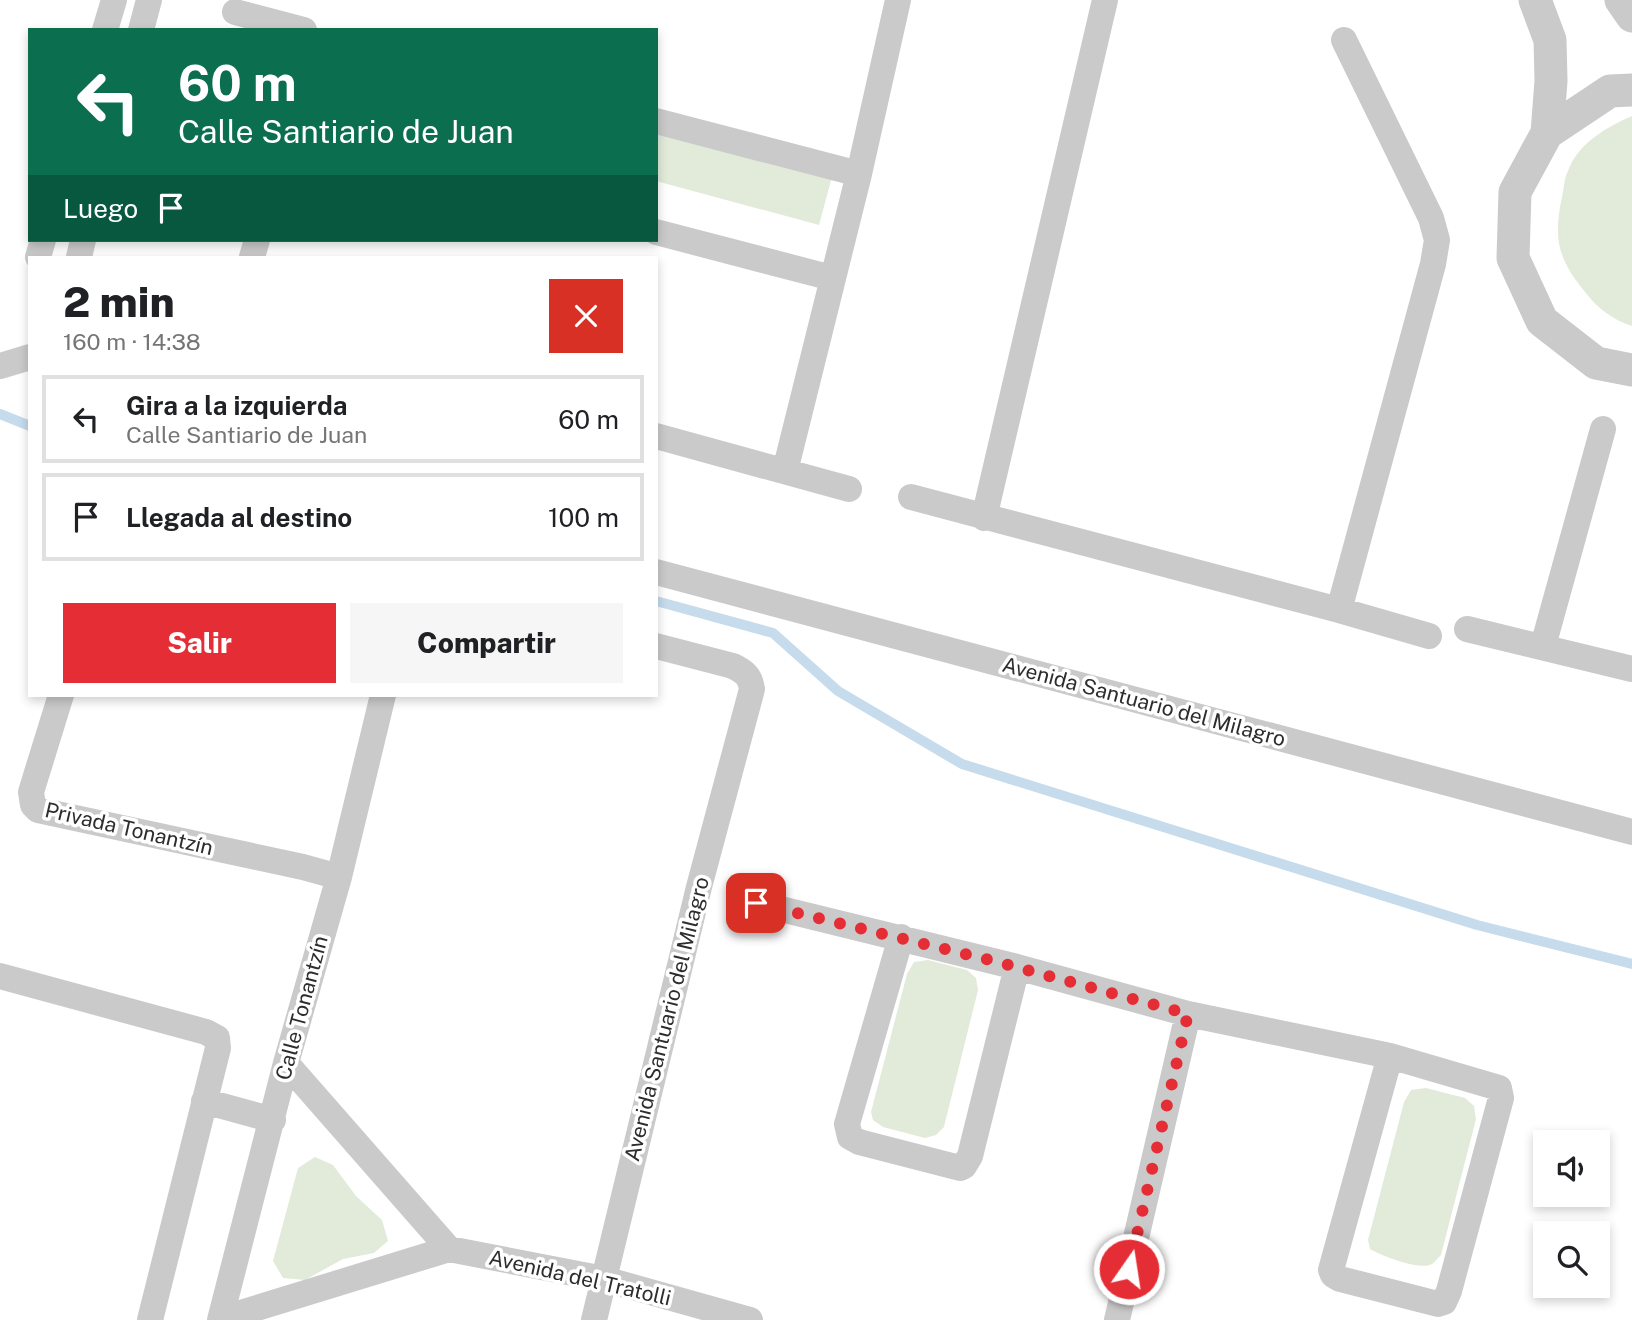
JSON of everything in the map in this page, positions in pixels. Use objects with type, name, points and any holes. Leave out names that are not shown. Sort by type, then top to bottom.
[{"type":"street","points":[[106,28],[114,0]]},
{"type":"street","points":[[142,28],[149,0]]},
{"type":"street","points":[[785,471],[859,174],[898,0]]},
{"type":"street","points":[[984,518],[1105,0]]},
{"type":"street","points":[[1535,0],[1550,40],[1551,81],[1547,133],[1515,192],[1513,258],[1542,321],[1596,363],[1632,370]]},
{"type":"street","points":[[1621,0],[1632,16]]},
{"type":"street","points":[[235,12],[296,28]]},
{"type":"street","points":[[1339,610],[1437,240],[1431,218],[1344,40]]},
{"type":"street","points":[[1547,133],[1611,91],[1632,90]]},
{"type":"street","points":[[658,122],[859,174]]},
{"type":"street","points":[[658,233],[832,278]]},
{"type":"street","points":[[0,366],[28,358]]},
{"type":"street","points":[[1543,646],[1603,429]]},
{"type":"street","points":[[658,437],[849,489]]},
{"type":"street","points":[[911,497],[1429,636]]},
{"type":"street","name":"Avenida Santuario del Milagro","points":[[658,573],[1632,832]]},
{"type":"street","points":[[1467,629],[1632,669]]},
{"type":"street","name":"Avenida Santuario del Milagro","points":[[594,1320],[699,887],[750,699],[751,679],[744,671],[658,647]]},
{"type":"street","name":"Privada Tonantzín","points":[[60,697],[31,792],[33,805],[38,810],[339,877]]},
{"type":"street","name":"Calle Tonantzín","points":[[220,1319],[286,1063],[339,877],[383,697]]},
{"type":"street","points":[[756,903],[901,937],[1188,1014],[1390,1056],[1496,1086],[1501,1093],[1447,1297],[1444,1302],[1438,1304],[1340,1279],[1333,1275],[1331,1270],[1390,1056]]},
{"type":"street","points":[[901,937],[847,1124],[850,1137],[859,1142],[960,1168],[964,1166],[970,1156],[1017,967]]},
{"type":"street","points":[[0,976],[212,1035],[219,1043],[150,1320]]},
{"type":"street","points":[[1117,1320],[1188,1014]]},
{"type":"street","points":[[286,1063],[449,1249]]},
{"type":"street","points":[[204,1101],[272,1120]]},
{"type":"street","name":"Avenida del Tratolli","points":[[220,1319],[449,1249],[604,1279],[750,1320]]},
{"type":"green space","points":[[1632,116],[1632,326],[1600,308],[1576,280],[1563,259],[1558,225],[1565,180],[1579,152],[1594,137]]},
{"type":"green space","points":[[658,126],[833,173],[819,225],[658,182]]},
{"type":"green space","points":[[928,960],[967,970],[976,978],[978,990],[944,1127],[936,1135],[925,1138],[883,1127],[873,1120],[871,1112],[907,974],[914,962]]},
{"type":"green space","points":[[1426,1088],[1465,1098],[1474,1106],[1476,1119],[1441,1255],[1432,1264],[1419,1266],[1401,1262],[1370,1249],[1368,1240],[1404,1102],[1411,1090]]},
{"type":"green space","points":[[315,1157],[333,1165],[356,1196],[382,1220],[388,1241],[374,1253],[343,1259],[305,1280],[283,1278],[273,1261],[298,1168]]},
{"type":"waterway","points":[[0,414],[28,425]]},
{"type":"waterway","points":[[658,602],[773,633],[838,691],[962,764],[1477,925],[1632,964]]},
{"type":"route","points":[[756,903],[901,937],[1188,1014],[1129,1269]]}]
